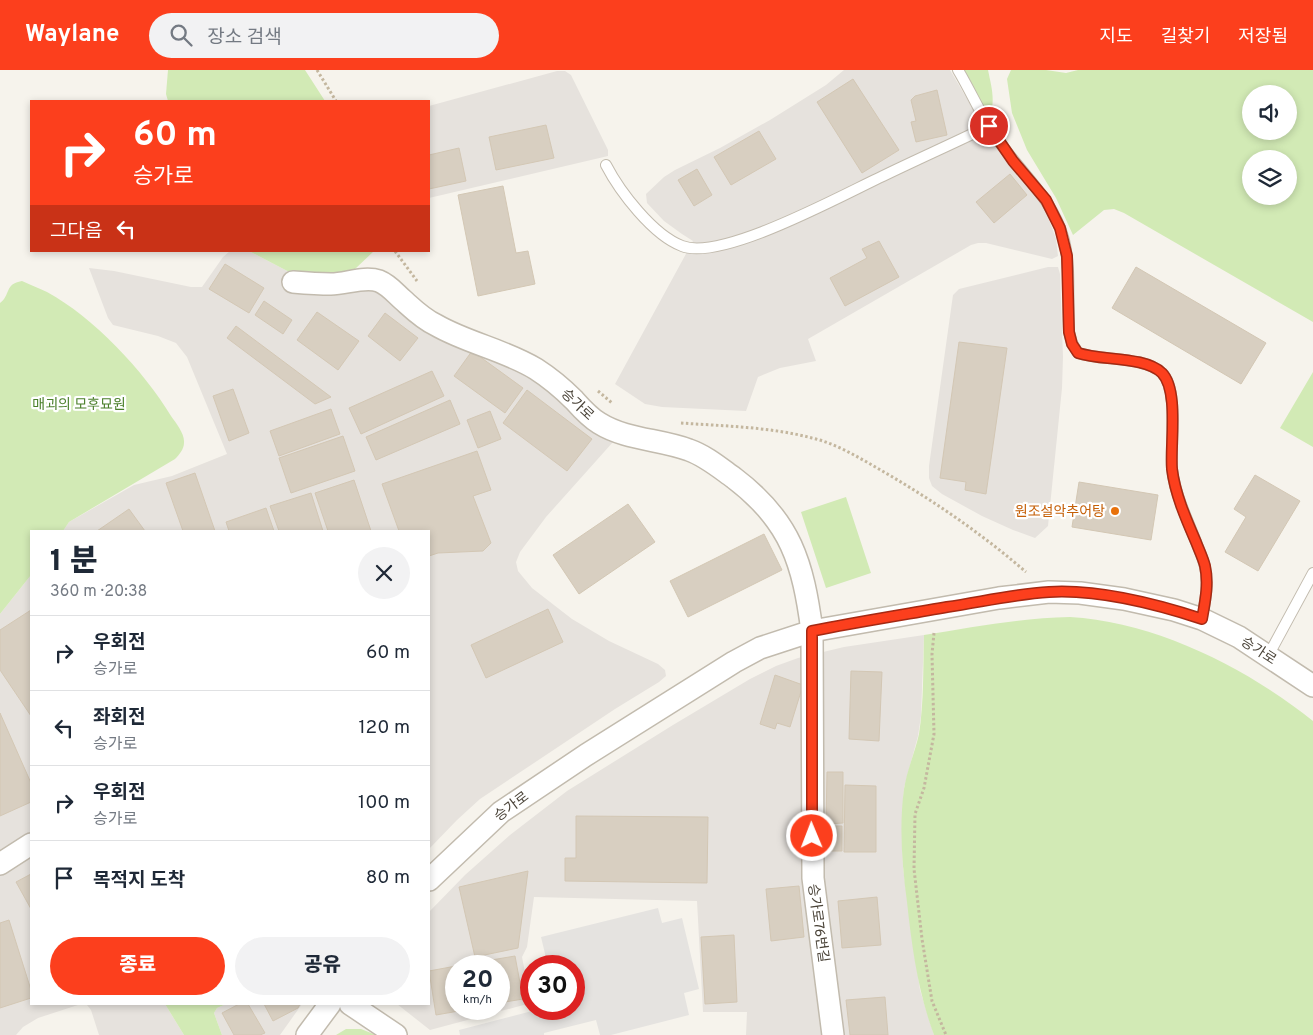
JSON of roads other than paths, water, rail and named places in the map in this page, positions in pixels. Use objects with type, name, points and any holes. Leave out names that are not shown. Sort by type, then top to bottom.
[{"type":"street","name":"승가로","points":[[293,282],[332,284],[366,279],[379,281],[390,288],[418,314],[436,326],[494,349],[536,369],[556,384],[600,424],[616,432],[691,450],[713,462],[749,489],[773,514],[785,532],[795,551],[802,574],[808,598],[812,631]]},
{"type":"street","name":"승가로","points":[[430,879],[501,812],[586,755],[734,662],[760,648],[812,631],[999,598],[1049,592],[1080,593],[1124,599],[1174,610],[1202,619],[1239,637],[1313,686]]},
{"type":"street","name":"승가로76번길","points":[[812,631],[813,878],[833,1035]]},
{"type":"street","points":[[0,864],[30,845]]},
{"type":"street","points":[[306,1035],[329,1005]]},
{"type":"street","points":[[351,1005],[396,1035]]},
{"type":"lane","points":[[958,70],[989,126],[1013,161],[1046,200],[1060,228],[1067,256],[1069,332],[1072,344],[1078,353],[1090,357],[1118,359],[1155,367],[1164,375],[1169,384],[1172,396],[1172,472],[1178,496],[1205,565],[1207,593],[1202,619]]},
{"type":"lane","points":[[606,165],[626,198],[666,236],[683,246],[707,248],[773,228],[989,126]]},
{"type":"lane","points":[[1268,656],[1313,573]]},
{"type":"place","name":"원조설악추어탕","points":[[1115,511]]},
{"type":"park label","name":"매괴의 모후묘원","points":[[79,404]]}]
